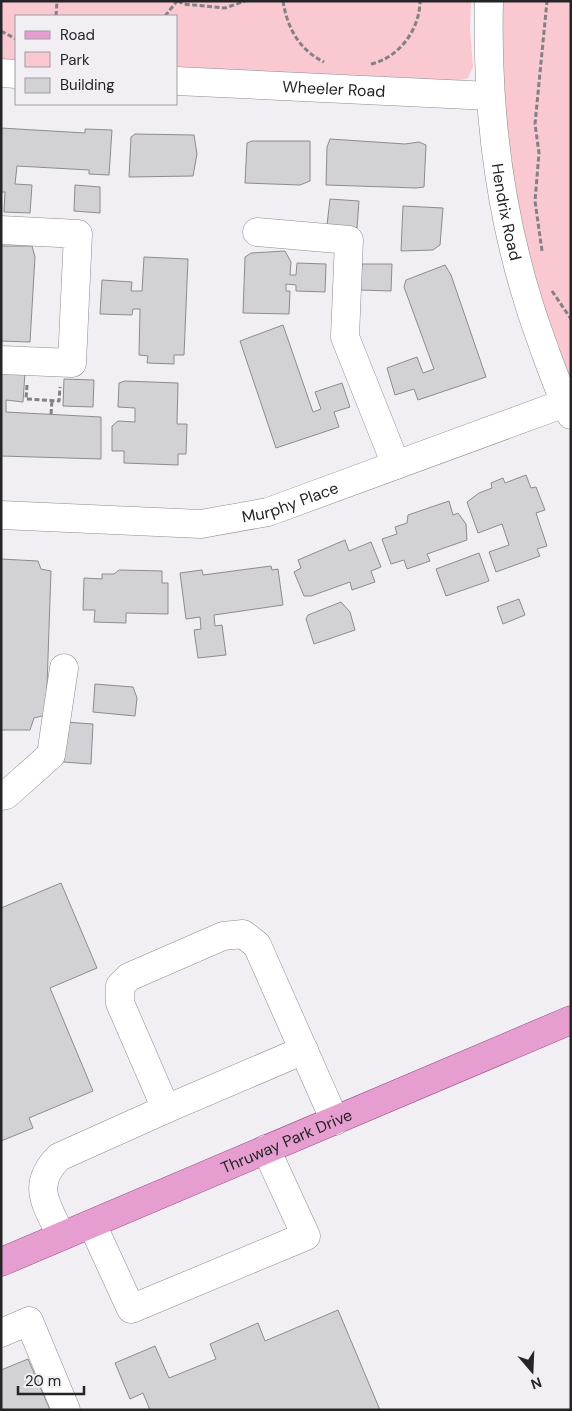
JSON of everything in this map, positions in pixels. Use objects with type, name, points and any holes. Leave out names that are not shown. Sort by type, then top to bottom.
[{"type":"main road","name":"Thruway Park Drive","points":[[1,1262],[571,1020]]},
{"type":"street","name":"Hendrix Road","points":[[489,1],[490,96],[499,181],[511,240],[531,314],[568,409]]},
{"type":"street","points":[[1,73],[15,74]]},
{"type":"street","name":"Wheeler Road","points":[[178,81],[490,96]]},
{"type":"street","points":[[1,230],[78,234],[72,363],[1,360]]},
{"type":"street","points":[[257,232],[349,240],[345,337],[396,465]]},
{"type":"street","name":"Murphy Place","points":[[1,515],[201,524],[268,512],[396,465],[568,409]]},
{"type":"street","points":[[1,796],[6,795],[51,755],[64,668]]},
{"type":"street","points":[[166,1109],[120,1004],[120,986],[129,977],[223,936],[243,934],[257,945],[335,1121]]},
{"type":"street","points":[[62,1236],[46,1202],[42,1183],[46,1170],[60,1157],[304,1050]]},
{"type":"street","points":[[92,1224],[131,1309],[306,1236],[266,1149]]},
{"type":"street","points":[[1,1333],[29,1321],[66,1410]]},
{"type":"path","points":[[57,1],[58,15]]},
{"type":"path","points":[[166,15],[177,1],[183,4],[225,8],[245,1]]},
{"type":"path","points":[[282,1],[286,20],[294,36],[306,50],[321,61],[330,64]]},
{"type":"path","points":[[366,66],[392,55],[405,42],[415,26],[420,1]]},
{"type":"path","points":[[542,254],[535,201],[539,153],[535,124],[547,1]]},
{"type":"path","points":[[1,31],[15,38]]},
{"type":"path","points":[[551,289],[571,319]]},
{"type":"path","points":[[27,380],[26,399],[59,401],[60,384]]},
{"type":"path","points":[[51,414],[52,400]]},
{"type":"green space","points":[[1,1],[471,1],[470,29],[473,67],[468,78],[457,81],[178,69],[178,15],[15,15],[15,62],[1,61]]},
{"type":"green space","points":[[498,1],[571,1],[571,384],[539,292],[514,198],[502,118]]},
{"type":"building","points":[[1,128],[85,133],[85,129],[112,130],[109,175],[89,174],[89,170],[17,166],[15,184],[32,185],[30,213],[4,212],[5,192],[1,192]]},
{"type":"building","points":[[135,134],[194,135],[197,154],[193,176],[129,177],[131,137]]},
{"type":"building","points":[[330,139],[405,144],[419,142],[426,145],[424,187],[326,185],[327,147]]},
{"type":"building","points":[[252,141],[310,141],[310,181],[300,185],[245,183],[247,143]]},
{"type":"building","points":[[75,185],[100,187],[100,213],[74,211]]},
{"type":"building","points":[[330,199],[359,201],[357,228],[327,225]]},
{"type":"building","points":[[403,206],[443,208],[440,245],[433,250],[401,251]]},
{"type":"building","points":[[1,246],[32,246],[35,257],[30,342],[1,341]]},
{"type":"building","points":[[285,251],[291,262],[290,275],[296,275],[297,263],[326,264],[325,292],[296,291],[296,285],[286,284],[286,291],[290,291],[289,314],[243,313],[245,257],[251,253]]},
{"type":"building","points":[[144,257],[188,259],[184,355],[174,355],[174,364],[147,363],[148,356],[139,355],[140,309],[133,309],[132,315],[100,314],[102,280],[132,282],[131,291],[142,291]]},
{"type":"building","points":[[362,264],[392,264],[391,291],[360,290]]},
{"type":"building","points":[[445,265],[451,275],[486,377],[418,400],[414,389],[395,395],[387,368],[417,357],[423,373],[434,369],[404,287],[406,280]]},
{"type":"building","points":[[283,325],[313,412],[321,409],[315,392],[342,383],[350,407],[334,412],[339,427],[276,448],[240,341]]},
{"type":"building","points":[[1,373],[25,373],[23,402],[6,400],[6,412],[101,417],[101,459],[1,456]]},
{"type":"building","points":[[64,379],[94,380],[93,407],[63,406]]},
{"type":"building","points":[[125,381],[178,383],[177,424],[187,424],[186,454],[178,454],[178,465],[124,463],[124,451],[112,451],[112,426],[118,421],[135,422],[135,408],[118,407],[119,383]]},
{"type":"building","points":[[526,475],[531,488],[536,487],[545,510],[536,513],[547,546],[537,549],[540,556],[496,572],[489,552],[509,545],[502,524],[478,533],[467,502],[479,493],[492,488],[491,483],[503,478],[505,483]]},
{"type":"building","points":[[449,501],[453,515],[458,513],[466,524],[467,540],[427,554],[430,561],[407,569],[404,560],[391,564],[382,539],[397,534],[395,527],[407,523],[408,515]]},
{"type":"building","points":[[345,540],[349,551],[371,542],[381,567],[371,571],[375,582],[352,590],[350,582],[311,596],[304,596],[294,572],[301,568],[298,560]]},
{"type":"building","points":[[479,553],[489,581],[446,596],[436,569]]},
{"type":"building","points":[[1,559],[38,561],[41,569],[51,571],[46,715],[34,718],[30,730],[1,730]]},
{"type":"building","points":[[271,566],[272,570],[278,569],[283,605],[214,615],[215,626],[222,625],[226,655],[198,658],[194,630],[201,629],[200,617],[186,619],[180,573],[202,570],[203,575]]},
{"type":"building","points":[[119,570],[162,571],[162,583],[168,583],[168,614],[126,613],[126,623],[94,622],[95,610],[83,610],[84,578],[102,579],[102,574],[114,574]]},
{"type":"building","points":[[519,599],[525,615],[503,624],[497,607]]},
{"type":"building","points":[[341,602],[350,612],[355,630],[314,644],[306,619],[308,615]]},
{"type":"building","points":[[95,684],[133,687],[137,698],[135,716],[93,712]]},
{"type":"building","points":[[65,722],[93,724],[91,764],[63,762]]},
{"type":"building","points":[[61,883],[97,968],[50,988],[93,1091],[29,1118],[33,1128],[1,1141],[1,908]]},
{"type":"building","points":[[338,1310],[380,1410],[150,1410],[143,1393],[130,1399],[115,1363],[155,1346],[169,1378],[216,1359],[210,1344],[258,1323],[265,1341]]},
{"type":"building","points":[[28,1359],[50,1410],[1,1410],[1,1370]]}]
